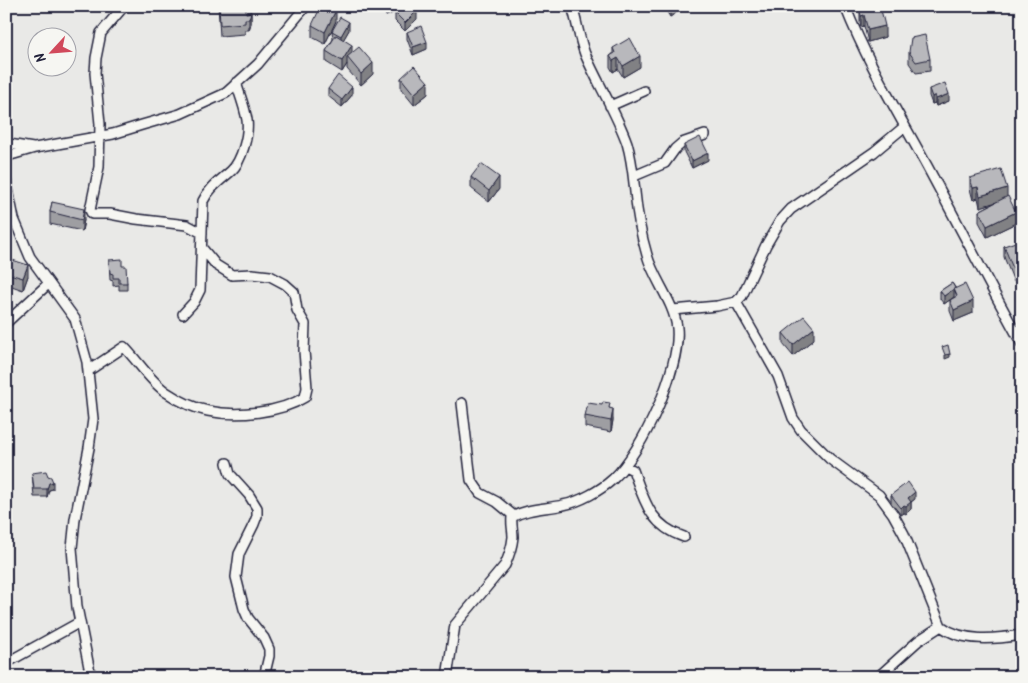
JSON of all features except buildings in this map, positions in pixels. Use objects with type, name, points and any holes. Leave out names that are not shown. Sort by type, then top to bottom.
[{"type":"street","points":[[124,6],[101,33],[99,41],[95,73],[99,106],[99,167],[90,205],[92,214],[110,214],[187,225],[202,234]]},
{"type":"street","points":[[8,158],[35,148],[99,136],[180,114],[226,93],[258,64],[306,6]]},
{"type":"street","points":[[447,677],[456,625],[505,565],[510,553],[513,537],[512,517],[522,511],[566,505],[590,495],[612,480],[625,466],[646,433],[675,359],[677,329],[673,310],[655,276],[647,255],[627,144],[586,54],[572,6]]},
{"type":"street","points":[[845,6],[857,36],[904,127],[1022,344]]},
{"type":"street","points":[[183,314],[194,302],[200,290],[202,201],[208,191],[232,170],[240,160],[244,144],[247,122],[236,83]]},
{"type":"street","points":[[610,106],[644,92]]},
{"type":"street","points":[[673,310],[717,306],[736,302],[750,283],[766,245],[780,221],[792,209],[874,152],[904,127]]},
{"type":"street","points":[[634,176],[665,163],[682,143],[705,135]]},
{"type":"street","points":[[8,143],[35,148]]},
{"type":"street","points":[[8,143],[11,148],[8,158]]},
{"type":"street","points":[[6,180],[14,219],[30,257],[75,319],[88,371],[93,419],[75,519],[72,548],[77,607],[92,677]]},
{"type":"street","points":[[88,371],[124,347],[164,391],[188,405],[208,411],[238,413],[273,410],[287,406],[305,397],[307,388],[304,351],[305,324],[297,310],[294,292],[285,284],[270,276],[252,274],[232,275],[216,265],[202,248]]},
{"type":"street","points":[[6,323],[48,284]]},
{"type":"street","points":[[736,302],[778,376],[793,418],[801,430],[830,459],[879,495],[893,514],[904,534],[941,626],[950,633],[980,639],[1022,635]]},
{"type":"street","points":[[462,403],[471,480],[480,494],[497,502],[514,516]]},
{"type":"street","points":[[227,463],[230,474],[250,495],[257,508],[254,524],[239,554],[236,577],[248,618],[264,638],[268,649],[269,656],[264,677]]},
{"type":"street","points":[[625,466],[633,470],[650,511],[664,528],[684,537]]},
{"type":"street","points":[[6,663],[80,622]]},
{"type":"street","points":[[878,677],[918,641],[941,626]]}]
